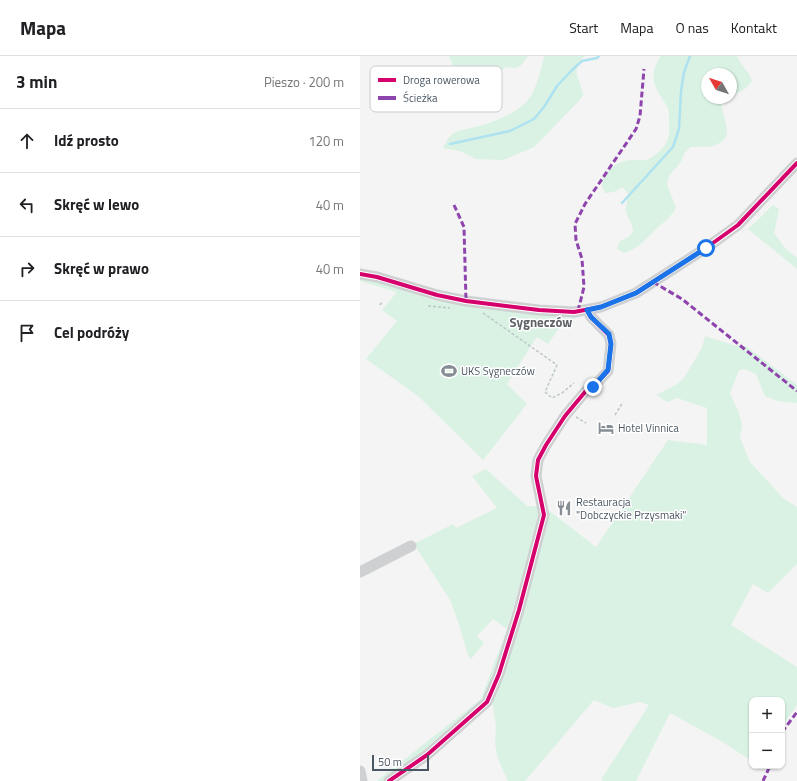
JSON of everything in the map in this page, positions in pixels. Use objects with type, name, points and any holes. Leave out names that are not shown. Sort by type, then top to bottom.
[{"type":"street","points":[[360,274],[377,277],[437,295],[466,301],[539,310],[574,312],[601,307],[636,293],[706,248],[738,225],[797,163]]},
{"type":"street","points":[[389,781],[427,755],[487,702],[499,674],[519,610],[544,516],[536,476],[538,460],[565,416],[585,392],[593,387],[608,370],[611,344],[609,334],[591,317],[587,310]]},
{"type":"street","points":[[360,572],[411,546]]},
{"type":"street","points":[[360,771],[362,781]]},
{"type":"path","points":[[428,306],[450,308]]},
{"type":"path","points":[[480,311],[558,365],[545,392],[552,398],[562,393],[574,383]]},
{"type":"path","points":[[614,415],[623,402]]},
{"type":"path","points":[[576,417],[586,423]]},
{"type":"green space","points":[[449,56],[528,56],[519,67],[505,67],[502,70],[502,66],[454,66]]},
{"type":"green space","points":[[544,56],[585,56],[580,61],[577,70],[583,95],[534,147],[503,160],[476,159],[460,151],[443,148],[452,134],[506,116],[527,101],[534,90]]},
{"type":"green space","points":[[661,56],[737,56],[752,81],[748,86],[737,93],[737,68],[701,68],[701,104],[722,104],[727,129],[725,138],[722,142],[713,146],[690,147],[684,154],[681,162],[669,176],[667,184],[676,208],[674,212],[640,245],[624,253],[617,249],[620,241],[627,238],[633,232],[626,210],[628,193],[622,187],[614,192],[605,193],[602,184],[608,171],[621,162],[649,159],[659,152],[666,143],[669,133],[669,112],[655,86],[654,73],[656,64]]},
{"type":"green space","points":[[773,205],[779,209],[774,233],[786,249],[797,258],[797,269],[748,229]]},
{"type":"green space","name":"UKS Sygneczów","points":[[360,278],[372,280],[436,301],[537,314],[584,316],[564,321],[548,344],[537,337],[534,341],[507,384],[527,404],[483,460],[418,396],[366,359],[397,321],[382,310],[397,292],[360,281]]},
{"type":"green space","points":[[705,336],[733,345],[746,346],[797,385],[797,403],[777,401],[765,396],[756,374],[744,369],[739,370],[730,393],[742,425],[740,438],[750,462],[783,498],[797,507],[797,564],[768,593],[753,584],[731,625],[797,667],[797,705],[785,722],[785,697],[749,697],[749,759],[721,741],[670,713],[636,781],[603,781],[601,780],[649,705],[640,702],[613,708],[594,700],[525,781],[508,781],[498,759],[495,744],[496,726],[492,699],[548,510],[596,547],[668,440],[707,445],[707,408],[677,398],[667,402],[656,395],[676,385],[684,378],[702,348]]},
{"type":"green space","points":[[486,469],[527,506],[537,506],[539,519],[507,629],[493,619],[477,636],[484,643],[471,659],[468,655],[450,600],[414,544],[453,524],[456,528],[497,508],[472,476]]},
{"type":"green space","points":[[507,629],[486,701],[425,754],[384,781],[377,781],[481,699]]},
{"type":"waterway","points":[[450,144],[510,131],[534,119],[544,107],[557,86],[572,70],[582,61],[597,58],[599,56]]},
{"type":"waterway","points":[[622,203],[673,147],[679,129],[681,91],[684,72],[690,56]]},
{"type":"marked path","points":[[578,311],[584,287],[582,259],[576,240],[575,224],[585,204],[636,129],[640,116],[644,69]]},
{"type":"marked path","points":[[454,205],[464,227],[466,301]]},
{"type":"marked path","points":[[653,282],[682,299],[797,391]]},
{"type":"marked path","points":[[785,728],[797,712]]},
{"type":"marked path","points":[[763,781],[769,769]]},
{"type":"cycle path","points":[[360,274],[377,277],[437,295],[466,301],[539,310],[574,312],[601,307],[636,293],[706,248],[738,225],[797,163]]},
{"type":"cycle path","points":[[389,781],[427,755],[487,702],[499,674],[519,610],[544,515],[536,476],[538,460],[565,416],[585,392],[593,387],[608,371],[611,344],[609,335],[591,317],[587,310]]},
{"type":"place","name":"UKS Sygneczów","points":[[449,371]]},
{"type":"place","name":"Hotel Vinnica","points":[[606,428]]},
{"type":"place","name":"Restauracja \"Dobczyckie Przysmaki\"","points":[[564,508]]},
{"type":"district","name":"Sygneczów","points":[[541,322]]},
{"type":"route","points":[[593,387],[608,370],[611,344],[609,334],[591,317],[587,310],[601,307],[636,293],[706,248]]}]
